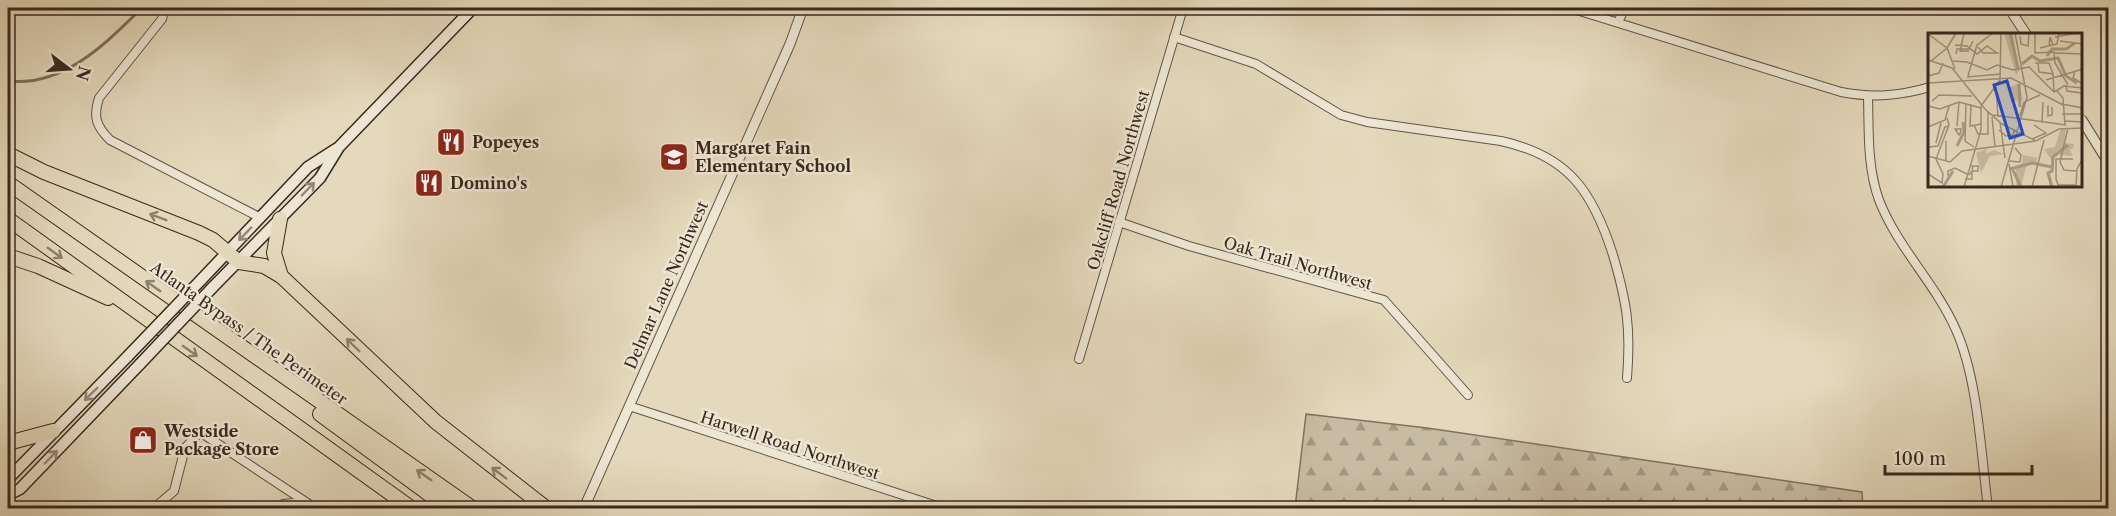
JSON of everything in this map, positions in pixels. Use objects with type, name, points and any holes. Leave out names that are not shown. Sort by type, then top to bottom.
[{"type":"highway","points":[[8,154],[44,172],[199,233],[213,240],[233,257],[264,266],[280,276],[436,422],[546,508]]},
{"type":"highway","name":"Atlanta Bypass / The Perimeter","points":[[8,183],[472,508]]},
{"type":"highway","points":[[8,219],[411,508]]},
{"type":"highway","points":[[280,219],[274,253],[280,276]]},
{"type":"highway","points":[[8,256],[38,266],[81,288],[125,305]]},
{"type":"highway","points":[[218,332],[312,408],[448,508]]},
{"type":"highway","points":[[8,443],[53,431]]},
{"type":"main road","points":[[8,483],[9,478],[53,431],[201,280],[280,219],[320,178],[339,147],[473,8]]},
{"type":"main road","points":[[8,495],[20,489],[212,288],[261,218],[308,167],[339,147]]},
{"type":"street","points":[[165,8],[162,19],[99,98],[94,112],[98,128],[110,140],[261,218]]},
{"type":"street","name":"Delmar Lane Northwest","points":[[584,508],[790,45],[803,8]]},
{"type":"street","name":"Oakcliff Road Northwest","points":[[1079,359],[1183,8]]},
{"type":"street","points":[[1570,8],[1841,92],[1868,97],[1902,95],[1928,88]]},
{"type":"street","points":[[1618,22],[1625,8]]},
{"type":"street","points":[[2009,8],[2023,33]]},
{"type":"street","points":[[1174,37],[1256,64],[1341,115],[1367,122],[1521,145],[1553,161],[1580,184],[1602,220],[1625,294],[1630,336],[1627,378]]},
{"type":"street","points":[[1868,97],[1870,158],[1880,201],[1894,231],[1944,305],[1965,354],[1988,508]]},
{"type":"street","points":[[2083,122],[2109,162]]},
{"type":"street","name":"Oak Trail Northwest","points":[[1119,222],[1200,249],[1384,300],[1468,395]]},
{"type":"street","name":"Harwell Road Northwest","points":[[629,406],[943,508]]},
{"type":"street","points":[[154,508],[174,491],[185,448],[200,432],[295,503]]},
{"type":"street","points":[[279,508],[283,504],[295,503],[315,508]]},
{"type":"green space","points":[[1306,414],[1427,428],[1862,492],[1863,508],[1295,508]]},
{"type":"waterway","points":[[8,81],[28,81],[66,70],[99,48],[142,8]]},
{"type":"place","name":"Popeyes","points":[[451,142]]},
{"type":"place","name":"Margaret Fain Elementary School","points":[[674,157]]},
{"type":"place","name":"Domino's","points":[[429,183]]},
{"type":"place","name":"Westside Package Store","points":[[143,440]]}]
